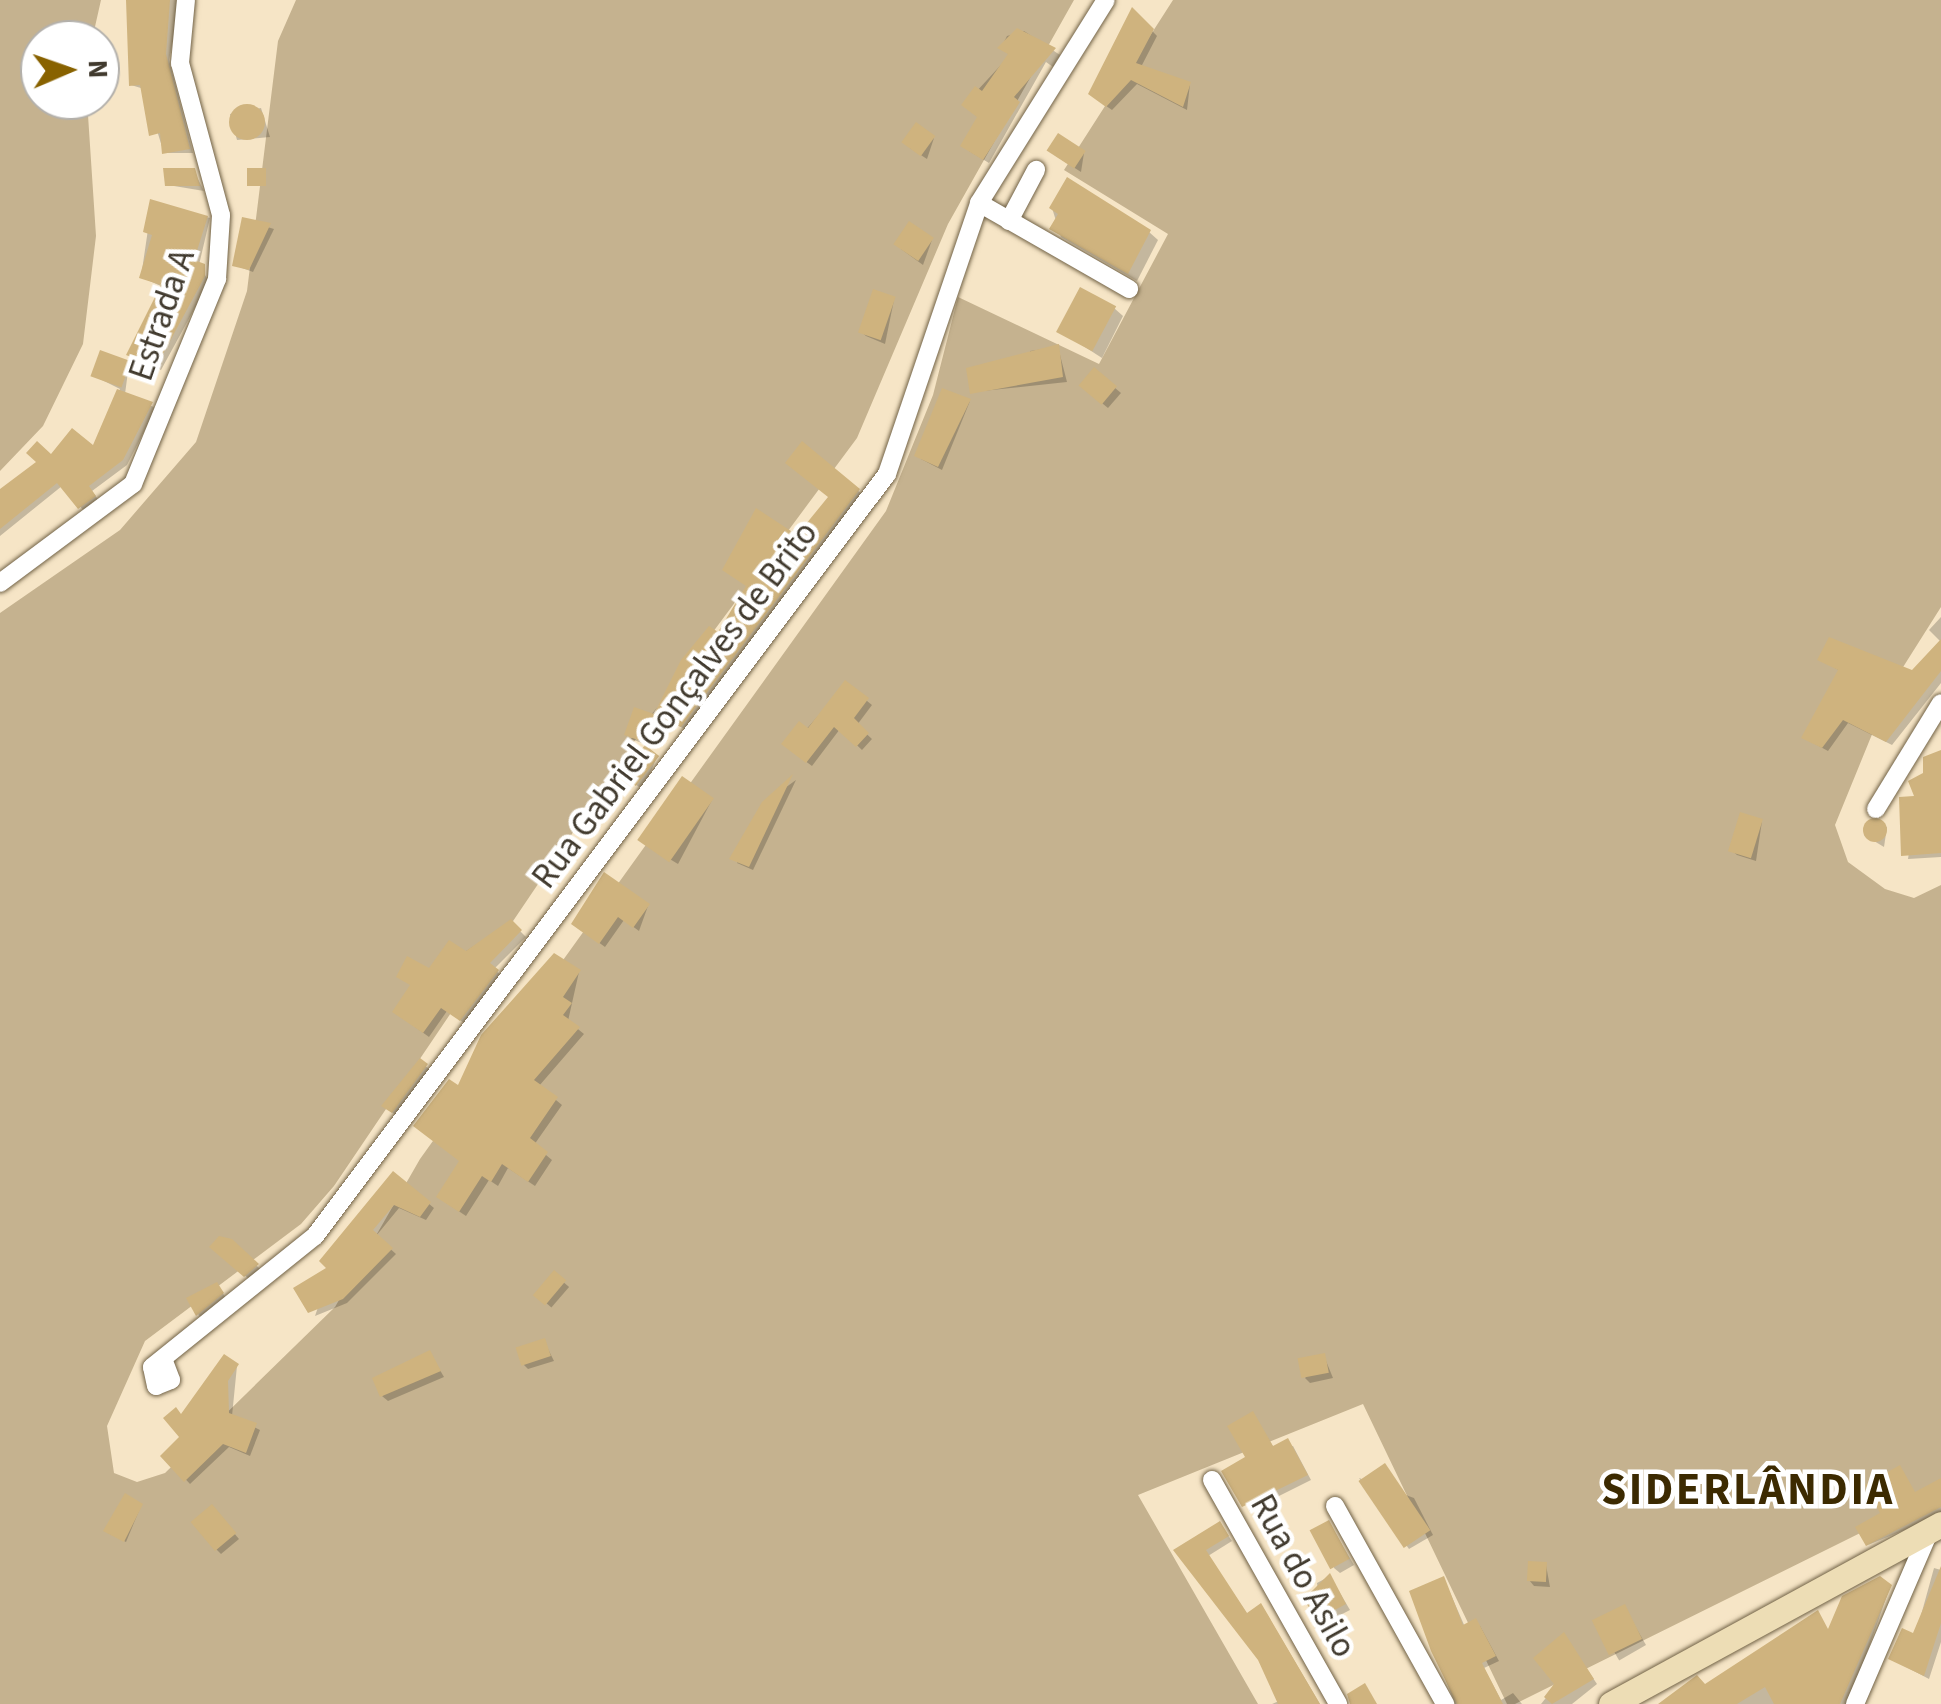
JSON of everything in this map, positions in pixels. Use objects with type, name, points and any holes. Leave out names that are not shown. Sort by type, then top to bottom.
[{"type":"street","name":"Estrada A","points":[[0,583],[133,484],[217,278],[221,215],[180,64],[186,0]]},
{"type":"street","name":"Rua Gabriel Gonçalves de Brito","points":[[165,1364],[315,1236],[887,474],[979,203],[1106,0]]},
{"type":"street","points":[[1009,220],[1036,170]]},
{"type":"street","points":[[979,203],[1129,289]]},
{"type":"street","points":[[1876,809],[1941,702]]},
{"type":"street","name":"Rua do Asilo","points":[[1212,1480],[1338,1704]]},
{"type":"street","points":[[1335,1506],[1445,1704]]},
{"type":"street","points":[[1611,1704],[1936,1527]]},
{"type":"street","points":[[1855,1704],[1936,1527]]},
{"type":"shaded area","points":[[0,0],[101,0],[96,20],[20,20],[20,120],[88,120],[96,236],[83,344],[43,426],[0,471]]},
{"type":"shaded area","points":[[296,0],[1074,0],[948,224],[857,438],[661,702],[334,1186],[301,1224],[145,1341],[107,1426],[114,1473],[137,1482],[165,1473],[335,1307],[420,1159],[886,511],[933,395],[958,297],[1099,364],[1168,234],[1064,170],[1173,0],[1941,0],[1941,607],[1893,683],[1835,825],[1848,862],[1885,889],[1914,898],[1941,885],[1941,1493],[1515,1704],[1507,1704],[1363,1404],[1138,1495],[1258,1704],[0,1704],[0,613],[120,530],[196,442],[247,291],[278,41]]},
{"type":"building","points":[[126,0],[170,0],[166,54],[190,149],[162,154],[160,133],[149,136],[140,85],[129,86]]},
{"type":"building","points":[[1132,7],[1154,29],[1136,63],[1191,82],[1183,107],[1131,80],[1106,107],[1088,94]]},
{"type":"building","points":[[1017,28],[1056,48],[1014,97],[1020,102],[983,160],[960,146],[977,117],[961,105],[975,86],[982,91],[1008,54],[997,48]]},
{"type":"building","points":[[247,104],[260,109],[265,122],[260,135],[247,140],[234,135],[229,122],[234,109]]},
{"type":"building","points":[[916,122],[935,136],[921,156],[901,142]]},
{"type":"building","points":[[1058,133],[1086,151],[1074,169],[1047,151]]},
{"type":"building","points":[[163,168],[195,168],[200,186],[165,186]]},
{"type":"building","points":[[247,168],[266,168],[266,186],[247,186]]},
{"type":"building","points":[[1067,177],[1151,230],[1128,274],[1049,229],[1058,214],[1049,208]]},
{"type":"building","points":[[150,199],[208,216],[194,260],[205,264],[205,276],[156,367],[126,355],[161,285],[139,278],[152,235],[143,232]]},
{"type":"building","points":[[242,217],[271,223],[249,270],[232,266]]},
{"type":"building","points":[[909,221],[934,238],[918,261],[893,244]]},
{"type":"building","points":[[1080,287],[1116,306],[1092,351],[1056,332]]},
{"type":"building","points":[[873,289],[896,297],[881,340],[858,332]]},
{"type":"building","points":[[1059,344],[1063,377],[970,394],[966,368]]},
{"type":"building","points":[[100,350],[131,361],[121,388],[90,376]]},
{"type":"building","points":[[1094,367],[1117,386],[1102,405],[1079,385]]},
{"type":"building","points":[[942,388],[971,399],[938,467],[914,456]]},
{"type":"building","points":[[117,389],[153,402],[123,460],[89,486],[96,496],[78,509],[57,483],[0,529],[0,489],[36,462],[26,453],[37,441],[51,454],[72,428],[93,445]]},
{"type":"building","points":[[802,441],[860,489],[681,727],[661,717],[652,745],[624,735],[634,707],[654,714],[681,660],[709,626],[718,632],[746,586],[722,570],[756,508],[797,535],[828,497],[785,463]]},
{"type":"building","points":[[1829,637],[1912,670],[1941,639],[1941,671],[1886,742],[1843,720],[1822,748],[1801,738],[1838,670],[1817,660]]},
{"type":"building","points":[[845,680],[869,698],[854,718],[869,733],[856,747],[834,727],[806,763],[781,744],[799,721],[808,728]]},
{"type":"building","points":[[645,745],[659,756],[636,786],[622,775]]},
{"type":"building","points":[[1941,750],[1941,853],[1901,856],[1899,797],[1914,796],[1908,781],[1923,773],[1923,757]]},
{"type":"building","points":[[793,774],[749,867],[729,859],[762,802]]},
{"type":"building","points":[[682,776],[714,798],[669,862],[637,840]]},
{"type":"building","points":[[1740,812],[1763,819],[1751,858],[1728,851]]},
{"type":"building","points":[[1875,818],[1887,830],[1875,842],[1863,830]]},
{"type":"building","points":[[604,872],[650,904],[633,928],[618,917],[599,944],[571,924]]},
{"type":"building","points":[[511,919],[522,930],[490,963],[499,970],[460,1021],[441,1008],[423,1033],[392,1012],[410,985],[396,977],[407,956],[429,968],[449,940],[466,951]]},
{"type":"building","points":[[554,953],[581,970],[563,997],[572,1003],[563,1015],[580,1027],[534,1080],[558,1097],[530,1138],[548,1152],[528,1182],[502,1164],[491,1182],[482,1176],[459,1212],[436,1197],[459,1161],[413,1126],[449,1079],[458,1085],[481,1035]]},
{"type":"building","points":[[420,1058],[428,1064],[392,1113],[381,1106]]},
{"type":"building","points":[[393,1171],[431,1202],[420,1217],[394,1205],[373,1230],[393,1248],[343,1299],[308,1313],[293,1288],[326,1268],[319,1261]]},
{"type":"building","points":[[219,1236],[232,1239],[259,1264],[244,1277],[209,1247]]},
{"type":"building","points":[[554,1270],[566,1280],[545,1306],[533,1295]]},
{"type":"building","points":[[217,1282],[224,1293],[196,1316],[186,1298]]},
{"type":"building","points":[[545,1338],[551,1356],[521,1366],[516,1348]]},
{"type":"building","points":[[430,1350],[441,1371],[380,1397],[372,1378]]},
{"type":"building","points":[[1325,1353],[1329,1373],[1301,1378],[1298,1358]]},
{"type":"building","points":[[224,1354],[239,1364],[228,1381],[229,1413],[257,1423],[246,1453],[223,1444],[184,1482],[160,1456],[179,1437],[163,1418],[176,1407],[181,1414]]},
{"type":"building","points":[[1253,1411],[1273,1446],[1288,1438],[1308,1475],[1242,1507],[1221,1471],[1245,1457],[1227,1426]]},
{"type":"building","points":[[1385,1463],[1430,1530],[1404,1548],[1358,1481]]},
{"type":"building","points":[[1900,1465],[1915,1492],[1941,1478],[1941,1507],[1866,1546],[1855,1527],[1880,1513],[1865,1485]]},
{"type":"building","points":[[125,1493],[143,1504],[124,1542],[103,1531]]},
{"type":"building","points":[[212,1504],[236,1533],[215,1551],[191,1522]]},
{"type":"building","points":[[1329,1520],[1350,1559],[1330,1569],[1310,1530]]},
{"type":"building","points":[[1220,1521],[1229,1536],[1206,1550],[1247,1613],[1261,1603],[1320,1704],[1278,1704],[1258,1660],[1173,1550]]},
{"type":"building","points":[[1528,1561],[1547,1562],[1546,1582],[1527,1581]]},
{"type":"building","points":[[1941,1566],[1941,1623],[1924,1676],[1888,1659],[1902,1628],[1913,1633]]},
{"type":"building","points":[[1330,1573],[1346,1604],[1316,1620],[1304,1599]]},
{"type":"building","points":[[1444,1576],[1463,1625],[1476,1618],[1496,1656],[1482,1663],[1503,1704],[1457,1704],[1431,1651],[1409,1591]]},
{"type":"building","points":[[1880,1576],[1892,1585],[1840,1704],[1774,1704],[1765,1687],[1737,1704],[1658,1704],[1697,1675],[1705,1684],[1818,1610],[1828,1629],[1842,1596]]},
{"type":"building","points":[[1625,1604],[1642,1639],[1609,1655],[1592,1620]]},
{"type":"building","points":[[1564,1632],[1594,1679],[1552,1704],[1544,1697],[1554,1684],[1533,1658]]},
{"type":"building","points":[[1365,1683],[1377,1704],[1350,1704],[1347,1694]]},
{"type":"district","name":"SIDERLÂNDIA","points":[[1748,1491]]}]
